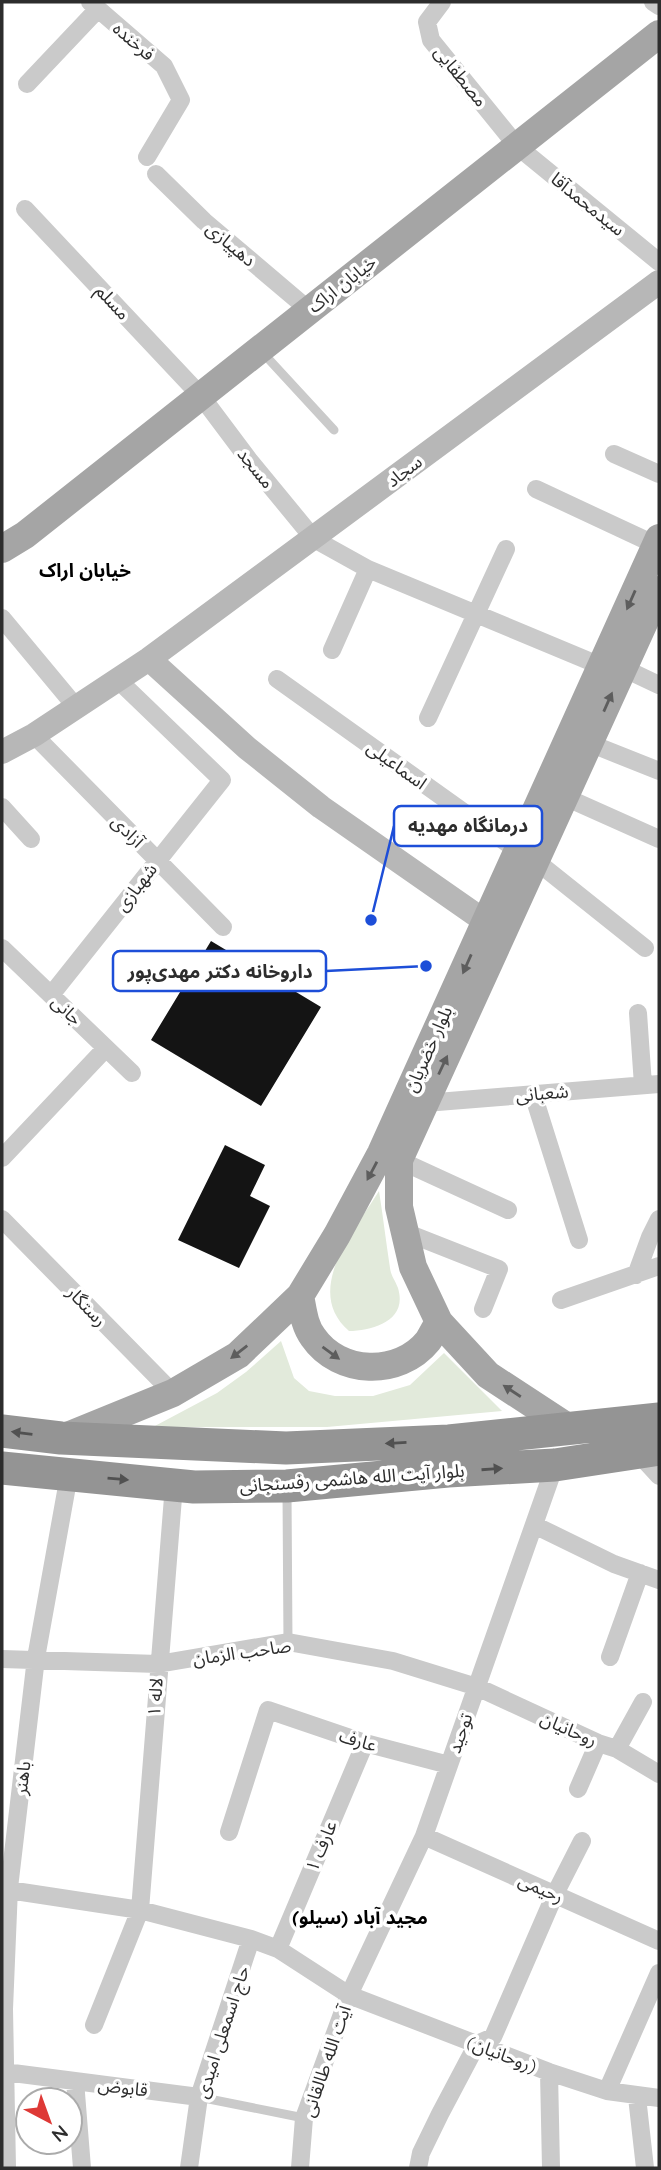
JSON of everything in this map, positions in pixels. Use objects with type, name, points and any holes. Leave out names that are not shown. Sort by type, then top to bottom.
[{"type":"highway","name":"بلوار آیت الله هاشمی رفسنجانی","points":[[2,1431],[61,1438],[286,1448],[449,1441],[659,1419]]},
{"type":"highway","name":"بلوار آیت الله هاشمی رفسنجانی","points":[[2,1468],[174,1485],[288,1486],[448,1471],[555,1465],[647,1450]]},
{"type":"main road","name":"خیابان اراک","points":[[2,559],[13,542],[659,33]]},
{"type":"main road","name":"بلوار خضریان","points":[[61,1438],[173,1393],[238,1355],[300,1296],[337,1236],[381,1153],[486,922],[565,797],[589,743],[612,667],[658,542]]},
{"type":"main road","name":"بلوار خضریان","points":[[569,1428],[488,1375],[439,1322],[413,1267],[399,1207],[399,1160],[527,856],[612,667],[656,605]]},
{"type":"main road","points":[[300,1296],[303,1317],[313,1337],[328,1353],[348,1364],[370,1368],[391,1365],[411,1356],[428,1341],[439,1322]]},
{"type":"street","name":"مصطفایی","points":[[442,2],[427,22],[431,40],[517,146]]},
{"type":"street","points":[[653,2],[659,6]]},
{"type":"street","points":[[27,85],[94,6]]},
{"type":"street","name":"فرخنده","points":[[94,6],[164,66],[181,100],[147,157]]},
{"type":"street","name":"سیدمحمدآقا","points":[[517,146],[659,262]]},
{"type":"street","name":"دهپیازی","points":[[156,174],[204,221],[309,310]]},
{"type":"street","name":"مسلم","points":[[25,209],[201,396]]},
{"type":"street","name":"سجاد","points":[[2,752],[149,659],[659,282]]},
{"type":"street","name":"مسجد","points":[[201,396],[314,539]]},
{"type":"street","points":[[614,454],[659,474]]},
{"type":"street","points":[[536,489],[658,542]]},
{"type":"street","points":[[314,539],[368,569],[659,685]]},
{"type":"street","points":[[428,718],[506,549]]},
{"type":"street","points":[[332,650],[368,569]]},
{"type":"street","points":[[2,618],[76,707]]},
{"type":"street","points":[[149,659],[247,748],[321,807],[486,922]]},
{"type":"street","name":"اسماعیلی","points":[[277,679],[527,856],[645,948]]},
{"type":"street","name":"شهبازی","points":[[51,995],[222,780],[117,680]]},
{"type":"street","name":"آزادی","points":[[34,734],[223,928]]},
{"type":"street","points":[[589,743],[659,771]]},
{"type":"street","points":[[565,797],[659,839]]},
{"type":"street","points":[[2,807],[31,839]]},
{"type":"street","name":"جانی","points":[[5,956],[51,995],[132,1073]]},
{"type":"street","points":[[638,1013],[651,1085]]},
{"type":"street","points":[[2,1158],[106,1048]]},
{"type":"street","name":"شعبانی","points":[[425,1103],[651,1085]]},
{"type":"street","points":[[533,1094],[579,1240]]},
{"type":"street","points":[[399,1160],[508,1210]]},
{"type":"street","name":"رستگار","points":[[2,1219],[173,1393]]},
{"type":"street","points":[[636,1275],[659,1219]]},
{"type":"street","points":[[405,1232],[499,1269],[483,1309]]},
{"type":"street","points":[[561,1300],[659,1266]]},
{"type":"street","points":[[647,1450],[659,1476]]},
{"type":"street","name":"توحید","points":[[349,1995],[424,1836],[555,1465]]},
{"type":"street","name":"باهنر","points":[[8,2168],[3,2010],[5,1888],[36,1658],[69,1475]]},
{"type":"street","name":"لاله ۱","points":[[94,2025],[140,1910],[174,1485]]},
{"type":"street","points":[[534,1525],[614,1564],[659,1580]]},
{"type":"street","points":[[610,1657],[640,1573]]},
{"type":"street","name":"صاحب الزمان","points":[[2,1659],[158,1664],[288,1642],[393,1661],[477,1687]]},
{"type":"street","name":"روحانیان","points":[[477,1687],[598,1743],[617,1749],[659,1774]]},
{"type":"street","points":[[617,1749],[643,1702]]},
{"type":"street","name":"عارف","points":[[229,1832],[268,1710],[365,1743],[449,1765]]},
{"type":"street","name":"عارف ۱","points":[[278,1948],[365,1743]]},
{"type":"street","points":[[578,1789],[598,1743]]},
{"type":"street","name":"رحیمی","points":[[424,1836],[659,1941]]},
{"type":"street","points":[[418,2168],[421,2153],[440,2113],[477,2044],[493,2037],[555,1894],[582,1841]]},
{"type":"street","points":[[5,1888],[140,1910],[251,1938],[278,1948]]},
{"type":"street","name":"حاج اسمعلی امیدی","points":[[189,2168],[200,2097],[251,1938]]},
{"type":"street","name":"(روحانیان)","points":[[278,1948],[349,1995],[549,2072],[607,2091],[659,2098]]},
{"type":"street","points":[[607,2091],[659,1973]]},
{"type":"street","name":"آیت الله طالقانی","points":[[300,2168],[304,2118],[349,1995]]},
{"type":"street","name":"قابوض","points":[[5,2072],[200,2097]]},
{"type":"street","points":[[549,2072],[551,2168]]},
{"type":"street","points":[[75,2081],[82,2168]]},
{"type":"street","points":[[637,2096],[645,2168]]},
{"type":"lane","points":[[259,350],[334,430]]},
{"type":"lane","points":[[288,1486],[288,1642]]},
{"type":"lane","points":[[200,2097],[304,2118]]},
{"type":"green space","points":[[379,1191],[391,1271],[400,1299],[398,1308],[386,1322],[349,1331],[336,1315],[330,1297],[332,1279],[337,1260]]},
{"type":"green space","points":[[281,1341],[294,1378],[309,1391],[335,1396],[373,1396],[410,1385],[444,1353],[502,1411],[327,1427],[153,1427],[217,1393]]},
{"type":"building","points":[[211,941],[321,1007],[261,1106],[151,1040]]},
{"type":"building","points":[[225,1145],[265,1165],[250,1196],[270,1206],[239,1268],[178,1240]]},
{"type":"place","name":"درمانگاه مهدیه","points":[[371,920]]},
{"type":"place","name":"داروخانه دکتر مهدی‌پور","points":[[426,966]]},
{"type":"district","name":"خیابان اراک","points":[[85,570]]},
{"type":"district","name":"(مجید آباد (سیلو","points":[[360,1917]]}]
